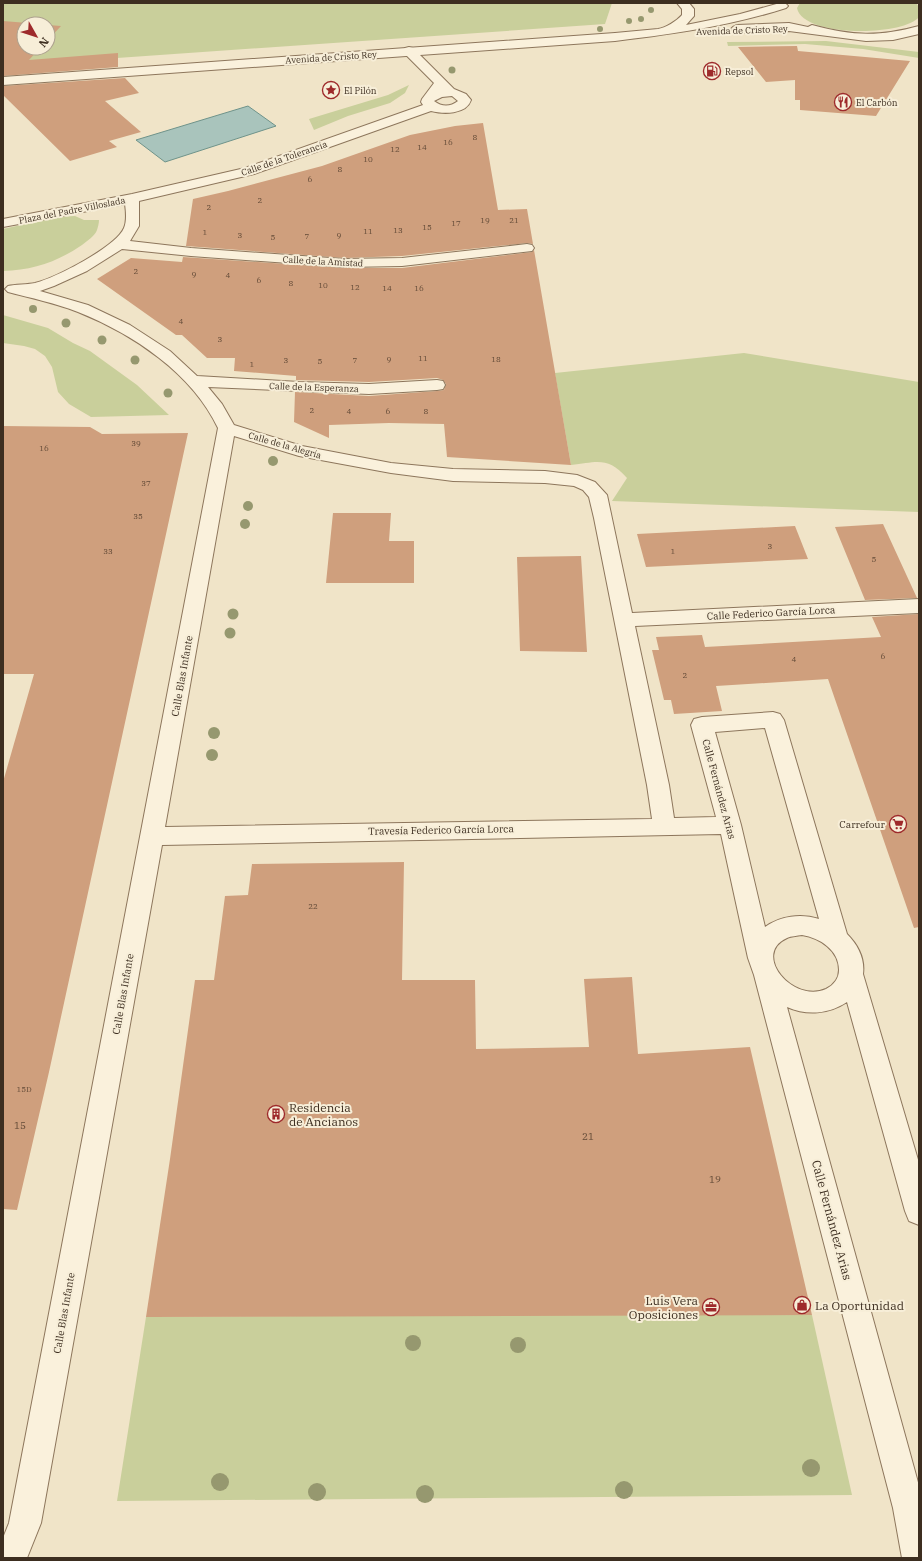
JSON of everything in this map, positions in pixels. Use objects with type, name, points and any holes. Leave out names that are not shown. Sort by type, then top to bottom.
[{"type":"street","name":"Avenida de Cristo Rey","points":[[658,32],[675,26],[685,19],[689,12],[683,3]]},
{"type":"street","points":[[744,5],[781,9],[799,25],[825,33],[876,37],[919,43]]},
{"type":"street","name":"Avenida de Cristo Rey","points":[[3,81],[658,32],[725,22],[781,9]]},
{"type":"street","name":"Avenida de Cristo Rey","points":[[658,32],[696,32],[762,27],[789,27],[825,33]]},
{"type":"street","points":[[876,37],[902,35],[919,30]]},
{"type":"street","points":[[410,51],[451,93],[463,97],[465,100],[464,103],[457,108],[450,109],[431,101],[440,83]]},
{"type":"street","name":"Calle de la Tolerancia","points":[[132,198],[249,172],[431,101]]},
{"type":"street","name":"Plaza del Padre Villoslada","points":[[3,223],[132,198],[133,219],[130,230],[119,244],[84,266],[57,280],[34,288],[8,289]]},
{"type":"street","name":"Calle de la Amistad","points":[[119,244],[191,252],[344,263],[402,262],[527,248]]},
{"type":"street","points":[[57,280],[62,301]]},
{"type":"street","points":[[8,289],[62,301],[99,316],[140,338],[165,356],[192,380],[214,405],[227,428]]},
{"type":"street","name":"Calle de la Esperanza","points":[[192,380],[219,383],[369,389],[437,385]]},
{"type":"street","name":"Calle de la Alegría","points":[[227,428],[299,451],[391,468],[453,474],[545,477],[577,480],[589,486],[598,495],[623,620]]},
{"type":"street","name":"Calle Blas Infante","points":[[11,1558],[26,1523],[227,428]]},
{"type":"street","name":"Calle Federico García Lorca","points":[[623,620],[919,606]]},
{"type":"street","points":[[623,620],[629,639],[658,785],[664,826]]},
{"type":"street","name":"Calle Fernández Arias","points":[[837,940],[773,720],[702,725],[730,825],[763,967],[907,1500],[918,1558]]},
{"type":"street","name":"Travesía Federico García Lorca","points":[[152,836],[730,825]]},
{"type":"street","points":[[852,976],[846,989],[841,994],[826,1001],[810,1003],[784,994],[776,989],[763,967],[763,946],[775,932],[788,927],[809,926],[824,931],[837,940],[848,954],[852,968],[852,976],[919,1211]]},
{"type":"green space","points":[[3,3],[612,3],[605,24],[3,66]]},
{"type":"green space","points":[[800,3],[916,3],[919,7],[919,17],[909,24],[874,31],[833,29],[803,18],[797,8]]},
{"type":"green space","points":[[826,41],[919,52],[919,58],[863,49],[805,44],[728,46],[727,42]]},
{"type":"green space","points":[[409,85],[405,93],[390,103],[348,116],[314,130],[309,119],[388,95]]},
{"type":"green space","points":[[75,216],[84,220],[99,220],[96,232],[82,245],[63,256],[35,267],[3,271],[3,229],[57,217]]},
{"type":"green space","points":[[3,315],[48,328],[90,351],[137,385],[169,415],[91,417],[69,404],[58,392],[52,367],[45,356],[35,349],[3,343]]},
{"type":"green space","points":[[744,353],[919,382],[919,512],[612,501],[627,478],[620,471],[608,463],[602,462],[571,465],[555,373]]},
{"type":"green space","points":[[663,1314],[812,1315],[852,1495],[117,1501],[146,1317]]},
{"type":"water","points":[[248,106],[276,126],[165,162],[136,140]]},
{"type":"building","points":[[3,21],[16,22],[16,56],[33,56],[29,60],[118,53],[118,67],[3,76]]},
{"type":"building","points":[[56,26],[61,26],[56,31]]},
{"type":"building","points":[[797,46],[798,51],[910,61],[876,116],[800,110],[800,100],[795,100],[795,80],[766,82],[738,47]]},
{"type":"building","points":[[125,78],[139,93],[105,101],[141,132],[109,141],[117,147],[70,161],[3,95],[3,86]]},
{"type":"building","points":[[483,123],[498,210],[527,209],[533,244],[527,243],[402,256],[344,258],[186,246],[193,199],[322,166],[410,135],[455,126]]},
{"type":"building","points":[[534,250],[571,465],[447,457],[444,424],[389,423],[329,425],[329,438],[294,422],[295,392],[369,396],[444,390],[446,384],[443,380],[437,378],[369,382],[296,380],[296,376],[234,371],[235,358],[207,358],[182,335],[176,335],[97,279],[131,258],[182,262],[183,257],[344,268],[402,268],[532,252]]},
{"type":"building","points":[[3,426],[90,427],[102,434],[188,433],[49,1072],[17,1210],[3,1209],[3,782],[34,674],[3,674]]},
{"type":"building","points":[[333,513],[391,513],[389,541],[414,541],[414,583],[326,583]]},
{"type":"building","points":[[883,524],[917,598],[865,600],[835,527]]},
{"type":"building","points":[[795,526],[808,559],[646,567],[637,534]]},
{"type":"building","points":[[581,556],[587,652],[520,651],[517,557]]},
{"type":"building","points":[[919,614],[919,927],[914,928],[828,679],[716,686],[722,711],[674,714],[671,700],[664,700],[652,650],[659,650],[656,637],[702,635],[705,647],[881,637],[872,617]]},
{"type":"building","points":[[404,862],[402,980],[475,980],[476,1049],[589,1047],[584,979],[632,977],[638,1054],[750,1047],[812,1315],[146,1317],[195,980],[214,980],[225,896],[248,895],[252,864]]},
{"type":"place","name":"Repsol","points":[[712,71]]},
{"type":"place","name":"El Pilón","points":[[331,90]]},
{"type":"place","name":"El Carbón","points":[[843,102]]},
{"type":"place","name":"Carrefour","points":[[898,824]]},
{"type":"place","name":"Residencia de Ancianos","points":[[276,1114]]},
{"type":"place","name":"La Oportunidad","points":[[802,1305]]},
{"type":"place","name":"Luis Vera Oposiciones","points":[[711,1307]]}]
